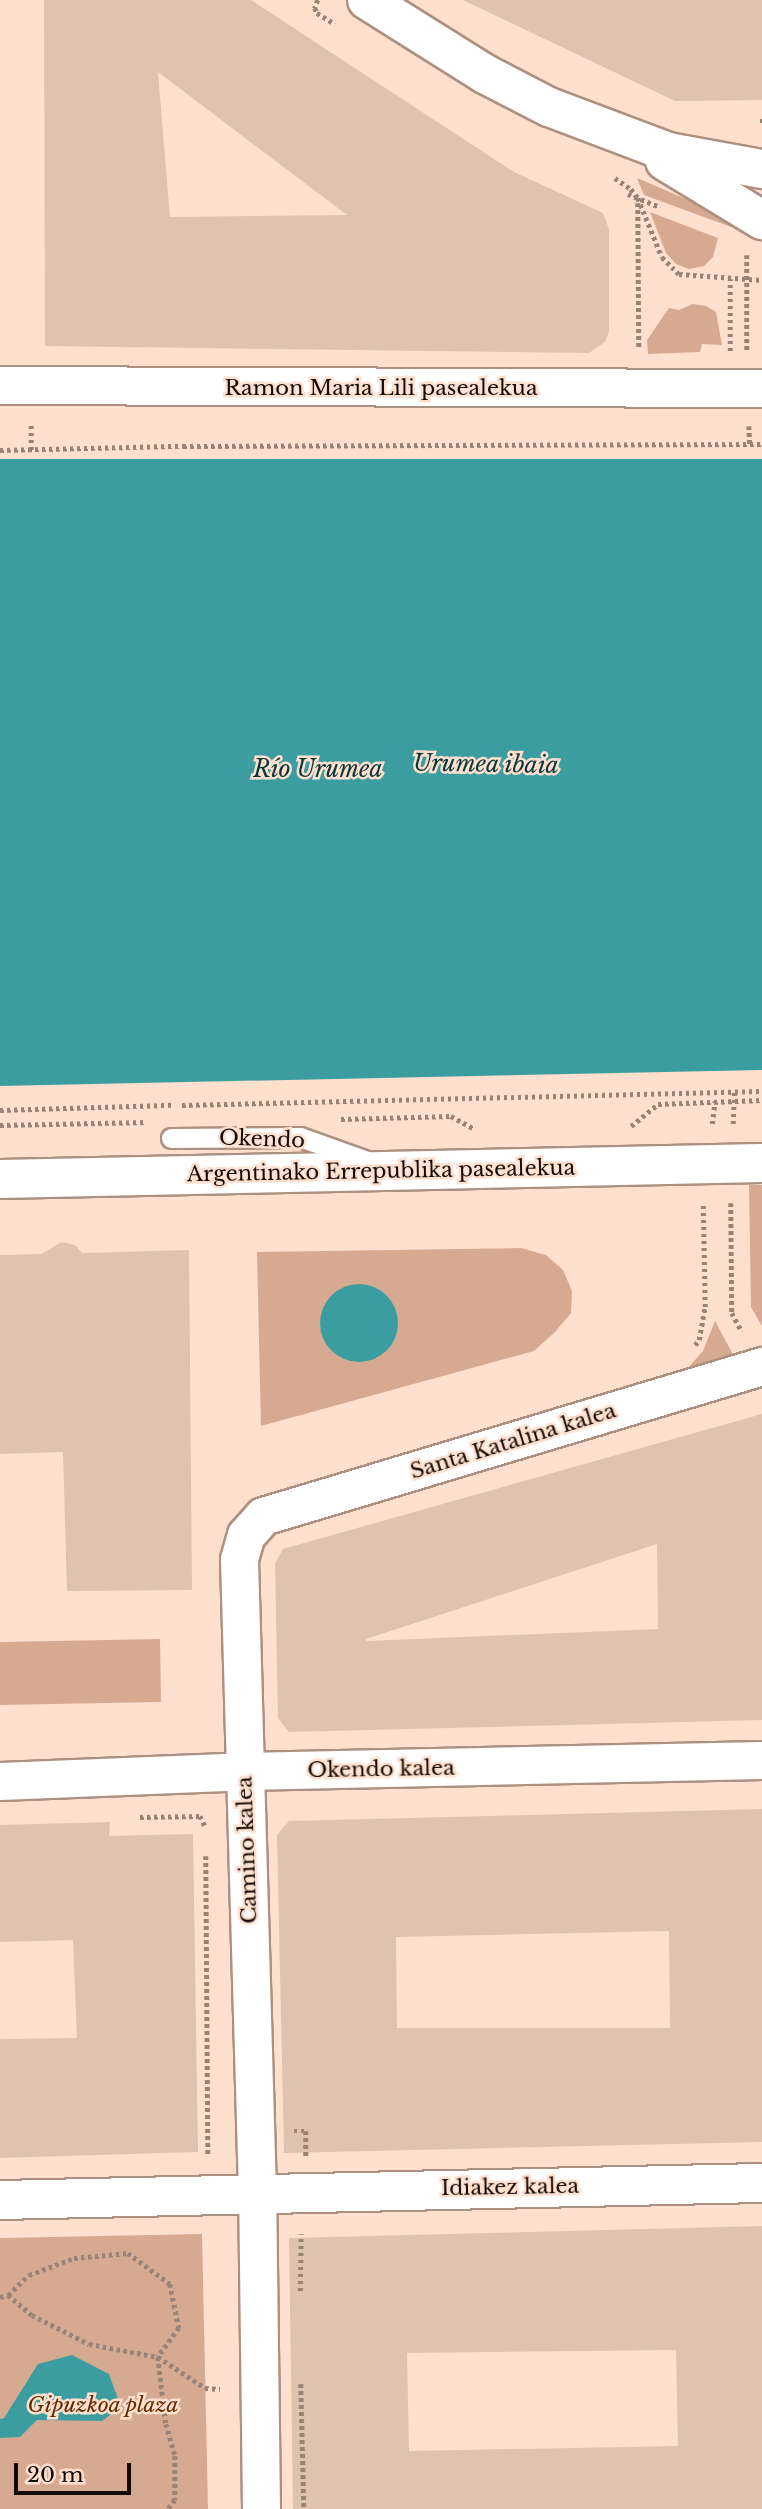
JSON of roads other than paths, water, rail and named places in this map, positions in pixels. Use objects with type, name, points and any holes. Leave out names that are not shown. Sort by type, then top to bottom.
[{"type":"main road","points":[[367,0],[517,92],[634,141],[699,160],[762,169]]},
{"type":"main road","points":[[634,141],[754,231]]},
{"type":"main road","name":"Argentinako Errepublika pasealekua","points":[[0,1179],[747,1164]]},
{"type":"main road","name":"Idiakez kalea","points":[[257,2192],[762,2183]]},
{"type":"main road","points":[[0,2200],[257,2192]]},
{"type":"street","name":"Ramon Maria Lili pasealekua","points":[[0,385],[746,379]]},
{"type":"street","name":"Santa Katalina kalea","points":[[263,1516],[755,1355]]},
{"type":"street","name":"Camino kalea","points":[[257,2192],[239,1559],[246,1535],[263,1516]]},
{"type":"street","name":"Okendo kalea","points":[[0,1781],[244,1771],[762,1760]]},
{"type":"street","points":[[257,2192],[261,2509]]},
{"type":"lane","name":"Okendo","points":[[171,1138],[300,1137],[390,1171]]},
{"type":"water","name":"Río Urumea","points":[[0,459],[762,459],[762,1070],[0,1086]]},
{"type":"water","points":[[359,1284],[374,1287],[387,1295],[395,1308],[398,1323],[395,1338],[387,1351],[374,1359],[359,1362],[344,1359],[331,1351],[323,1338],[320,1323],[323,1308],[331,1295],[344,1287]]},
{"type":"water","points":[[72,2355],[109,2374],[121,2407],[102,2421],[37,2420],[20,2437],[0,2438],[0,2419],[4,2418],[38,2364]]},
{"type":"water label","name":"Urumea ibaia","points":[[486,764]]},
{"type":"park label","name":"Gipuzkoa plaza","points":[[103,2405]]}]
